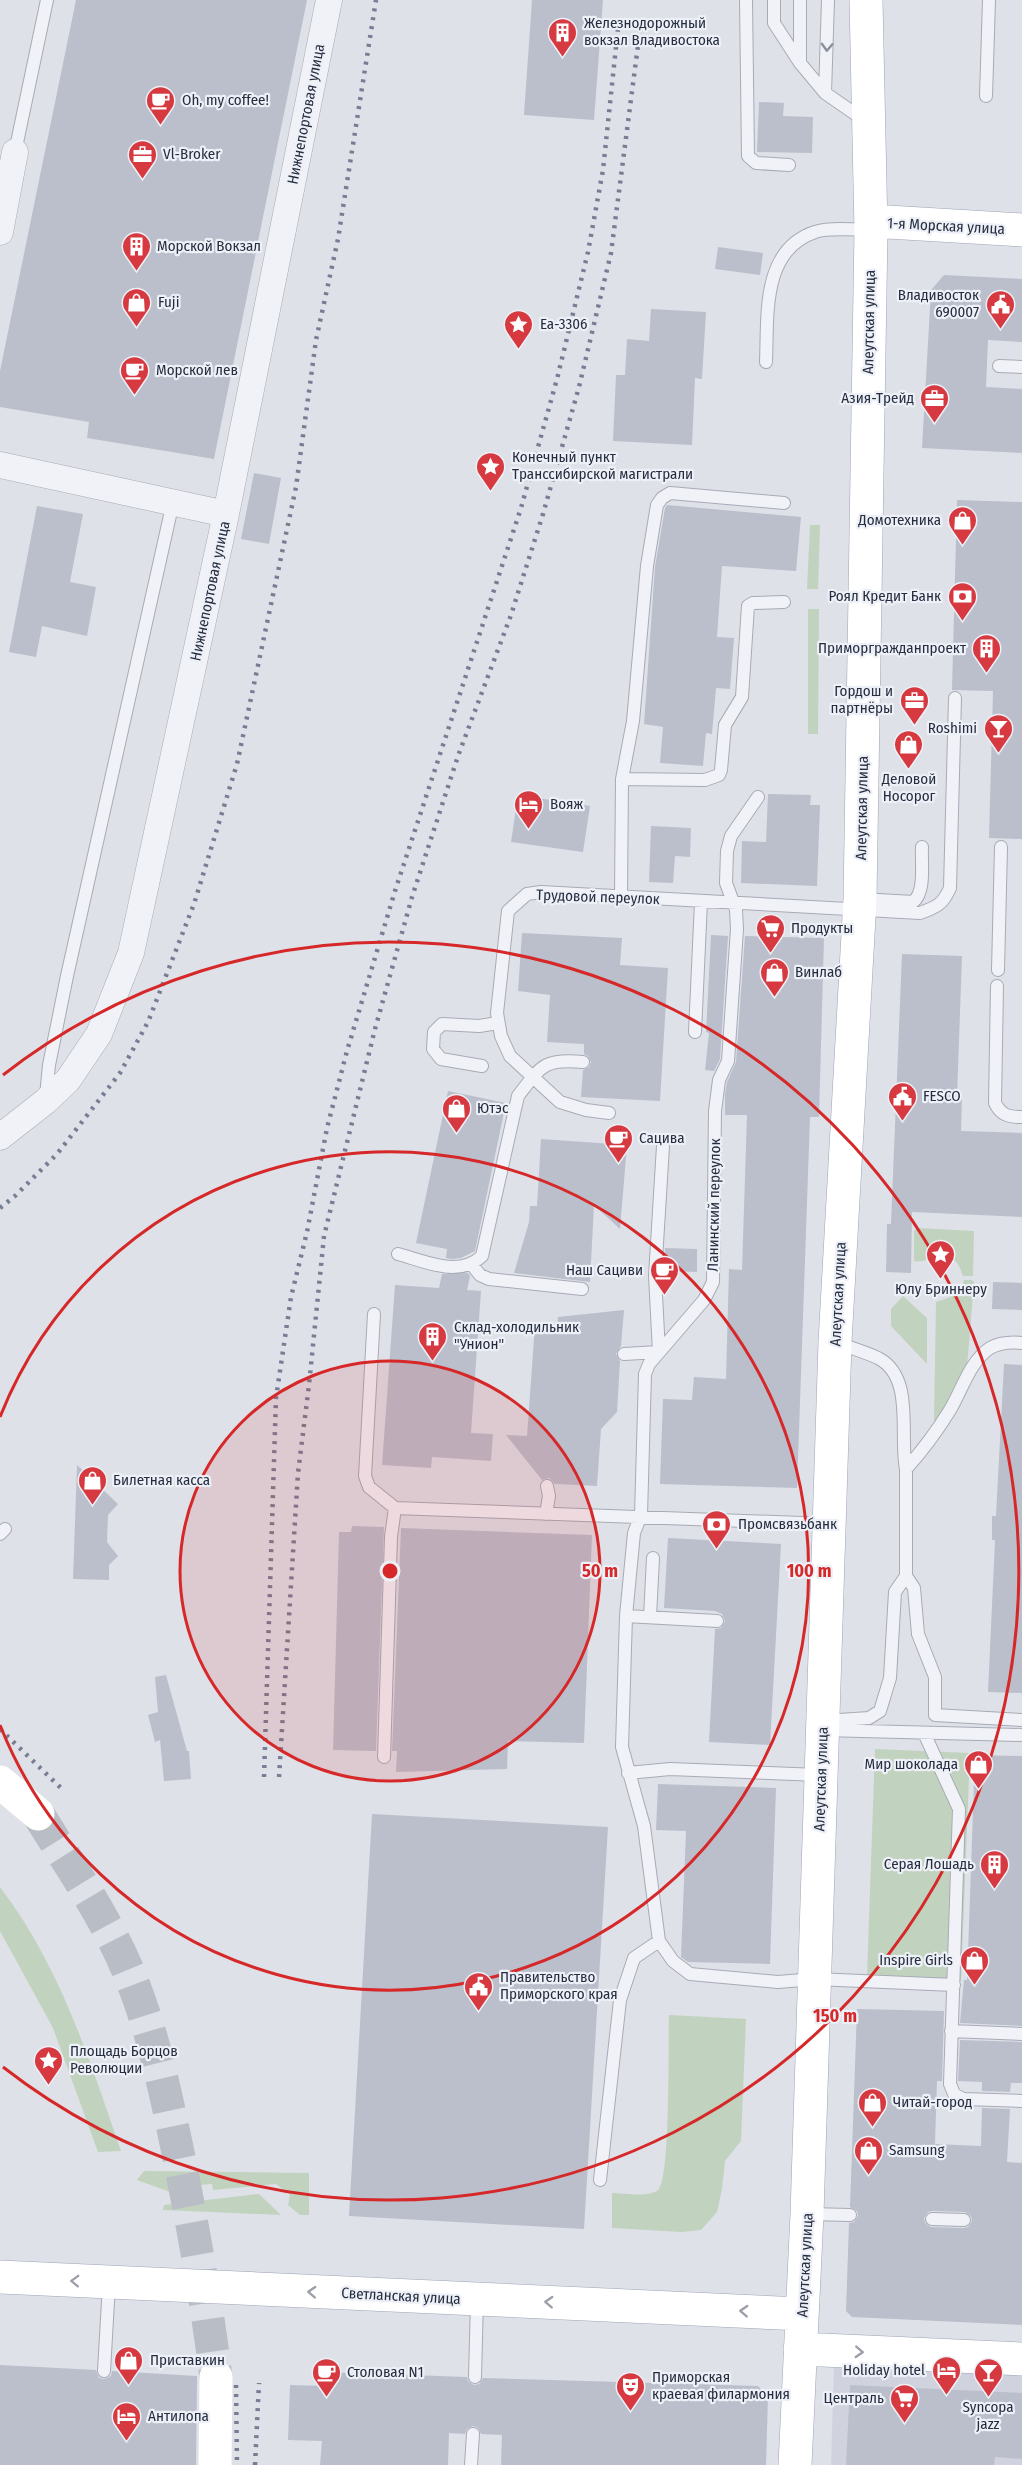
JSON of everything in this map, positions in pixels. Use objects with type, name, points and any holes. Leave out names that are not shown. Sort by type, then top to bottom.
[{"type":"main road","name":"Алеутская улица","points":[[795,2465],[807,2214],[836,1342],[860,904],[871,226],[866,0]]},
{"type":"main road","name":"1-я Морская улица","points":[[871,226],[1022,230]]},
{"type":"main road","points":[[0,1782],[38,1814]]},
{"type":"main road","name":"Светланская улица","points":[[0,2277],[802,2314]]},
{"type":"main road","points":[[801,2349],[1022,2360]]},
{"type":"main road","points":[[215,2465],[216,2377]]},
{"type":"street","name":"Нижнепортовая улица","points":[[0,1137],[46,1101],[68,1080],[99,1034],[131,953],[226,514],[329,0]]},
{"type":"street","points":[[0,232],[15,152]]},
{"type":"street","points":[[0,465],[226,514]]},
{"type":"lane","points":[[15,152],[47,0]]},
{"type":"lane","points":[[746,0],[748,156],[756,164],[789,165]]},
{"type":"lane","points":[[774,0],[774,24],[800,63],[825,93],[868,122]]},
{"type":"lane","points":[[800,0],[800,63]]},
{"type":"lane","points":[[825,93],[828,0]]},
{"type":"lane","points":[[986,96],[989,0]]},
{"type":"lane","points":[[766,362],[769,289],[780,258],[794,244],[817,231],[871,226]]},
{"type":"lane","points":[[999,366],[1022,367]]},
{"type":"lane","points":[[621,896],[622,779],[633,721],[647,566],[657,505],[670,493],[784,503]]},
{"type":"lane","points":[[46,1101],[49,1065],[65,987],[173,502]]},
{"type":"lane","points":[[622,779],[705,780],[719,775],[725,725],[742,697],[748,606],[753,603],[784,602]]},
{"type":"lane","name":"Трудовой переулок","points":[[609,1113],[586,1110],[560,1102],[510,1056],[504,1046],[497,1013],[508,911],[527,894],[541,892],[701,902],[860,904],[920,913],[939,907],[946,899],[950,888],[955,698]]},
{"type":"lane","name":"Ланинский переулок","points":[[659,1941],[644,1826],[622,1747],[626,1616],[634,1533],[641,1515],[645,1374],[647,1367],[704,1300],[712,1282],[714,1111],[719,1080],[728,1061],[736,929],[736,910],[726,883],[727,851],[731,836],[758,797]]},
{"type":"lane","points":[[998,970],[1000,847]]},
{"type":"lane","points":[[860,904],[917,900],[920,892],[922,848]]},
{"type":"lane","points":[[694,1032],[701,902]]},
{"type":"lane","points":[[997,986],[994,1102],[1005,1116],[1022,1117]]},
{"type":"lane","points":[[482,1066],[441,1059],[433,1049],[434,1032],[442,1024],[479,1026],[498,1023]]},
{"type":"lane","points":[[398,1254],[450,1268],[472,1265],[482,1256],[518,1096],[546,1064],[556,1061],[583,1062]]},
{"type":"lane","points":[[624,1353],[659,1352],[655,1276],[663,1146]]},
{"type":"lane","points":[[472,1265],[480,1275],[489,1279],[582,1289]]},
{"type":"lane","points":[[374,1314],[365,1476],[369,1487],[394,1508],[641,1515],[829,1524]]},
{"type":"lane","points":[[836,1342],[879,1358],[893,1371],[901,1387],[903,1452],[906,1469],[906,1575],[914,1588],[918,1634],[935,1677],[935,1715],[1022,1720]]},
{"type":"lane","points":[[906,1469],[926,1446],[951,1408],[971,1370],[984,1355],[991,1348],[1000,1345],[1022,1343]]},
{"type":"lane","points":[[546,1514],[549,1496],[547,1486]]},
{"type":"lane","points":[[384,1757],[391,1537],[394,1508]]},
{"type":"lane","points":[[650,1617],[653,1558]]},
{"type":"lane","points":[[823,1725],[869,1718],[880,1711],[890,1678],[895,1592],[906,1575]]},
{"type":"lane","points":[[626,1616],[717,1621]]},
{"type":"lane","points":[[823,1725],[924,1733],[1022,1736]]},
{"type":"lane","points":[[924,1733],[959,1809],[950,2084],[954,2094],[963,2099],[1022,2101]]},
{"type":"lane","points":[[628,1773],[670,1769],[821,1775]]},
{"type":"lane","points":[[600,2180],[620,2000],[634,1958],[659,1941],[673,1961],[690,1974],[778,1982],[815,1979],[954,1985]]},
{"type":"lane","points":[[951,2031],[1022,2034]]},
{"type":"lane","points":[[807,2214],[850,2216]]},
{"type":"lane","points":[[932,2219],[964,2220]]},
{"type":"lane","points":[[104,2371],[109,2282]]},
{"type":"lane","points":[[476,2377],[477,2299]]},
{"type":"lane","points":[[471,2465],[472,2434]]},
{"type":"shaded area","points":[[834,2366],[1022,2375],[1022,2465],[831,2465]]},
{"type":"green space","points":[[810,525],[820,525],[818,589],[807,589]]},
{"type":"green space","points":[[808,609],[819,609],[818,734],[808,734]]},
{"type":"green space","points":[[917,1228],[974,1231],[973,1276],[963,1276],[959,1266],[949,1257],[914,1261],[914,1231]]},
{"type":"green space","points":[[964,1280],[974,1282],[967,1367],[936,1424],[934,1420],[936,1302],[956,1292]]},
{"type":"green space","points":[[903,1296],[927,1318],[927,1364],[891,1326],[891,1309]]},
{"type":"green space","points":[[875,1749],[970,1753],[961,1981],[867,1976]]},
{"type":"green space","points":[[0,1887],[40,1948],[56,1981],[84,2047],[121,2151],[98,2152],[53,2028],[0,1931]]},
{"type":"green space","points":[[669,2015],[746,2019],[741,2141],[725,2161],[717,2212],[701,2230],[682,2232],[612,2228],[612,2193],[648,2194],[658,2190],[662,2181],[667,2137]]},
{"type":"green space","points":[[144,2171],[309,2173],[309,2215],[300,2215],[288,2205],[290,2195],[276,2184],[213,2190],[212,2184],[177,2187],[173,2193],[137,2180]]},
{"type":"green space","points":[[259,2194],[281,2215],[163,2210],[164,2205]]},
{"type":"building","name":"Морской Вокзал","points":[[76,0],[307,0],[214,459],[87,438],[89,422],[0,407],[0,371]]},
{"type":"building","name":"Железнодорожный вокзал Владивостока","points":[[532,0],[603,0],[594,120],[524,115]]},
{"type":"building","points":[[759,102],[784,103],[783,116],[813,117],[812,153],[757,152]]},
{"type":"building","points":[[718,247],[763,253],[760,275],[715,269]]},
{"type":"building","points":[[944,275],[1022,279],[1022,342],[988,340],[986,387],[1022,389],[1022,453],[922,448],[931,290]]},
{"type":"building","points":[[651,309],[706,312],[702,379],[695,378],[692,445],[613,441],[616,375],[625,375],[627,339],[649,341]]},
{"type":"building","points":[[254,473],[281,478],[269,544],[241,539]]},
{"type":"building","name":"Приморгражданпроект","points":[[957,500],[1022,502],[1022,839],[989,838],[993,691],[952,690]]},
{"type":"building","points":[[667,505],[801,517],[796,571],[722,566],[717,637],[734,638],[730,689],[716,688],[712,734],[706,733],[703,766],[660,763],[663,727],[644,724],[655,567]]},
{"type":"building","points":[[37,506],[83,514],[70,582],[96,587],[87,636],[42,626],[36,657],[9,652]]},
{"type":"building","points":[[768,794],[811,795],[810,805],[820,805],[817,886],[741,883],[742,841],[766,842]]},
{"type":"building","points":[[518,795],[590,806],[583,852],[511,842]]},
{"type":"building","points":[[651,826],[691,828],[690,857],[675,856],[673,883],[649,882]]},
{"type":"building","points":[[522,933],[622,938],[620,965],[668,968],[660,1101],[581,1097],[583,1070],[589,1067],[591,1062],[584,1054],[584,1044],[547,1042],[550,995],[518,991]]},
{"type":"building","points":[[711,935],[728,936],[720,1059],[714,1071],[705,1070],[709,1033],[706,1032]]},
{"type":"building","points":[[745,936],[824,938],[819,1117],[810,1117],[797,1488],[660,1484],[663,1399],[692,1400],[694,1377],[726,1379],[729,1269],[742,1270],[747,1115],[725,1115],[725,1094],[727,1082],[736,1062]]},
{"type":"building","points":[[902,954],[962,956],[957,1097],[962,1097],[961,1131],[1022,1133],[1022,1217],[912,1212],[911,1273],[886,1272],[887,1224],[891,1224]]},
{"type":"building","points":[[448,1091],[506,1103],[475,1251],[461,1258],[452,1259],[446,1258],[447,1249],[416,1243]]},
{"type":"building","points":[[541,1139],[627,1145],[620,1229],[594,1205],[590,1282],[514,1273],[529,1222],[530,1206],[537,1206]]},
{"type":"building","points":[[665,1248],[697,1249],[697,1272],[664,1271]]},
{"type":"building","name":"Склад-холодильник \"Унион\"","points":[[468,1273],[470,1276],[467,1290],[481,1291],[471,1433],[493,1434],[491,1461],[432,1457],[431,1468],[382,1465],[395,1285],[439,1288],[442,1274]]},
{"type":"building","points":[[993,1282],[1022,1283],[1022,1310],[992,1309]]},
{"type":"building","points":[[624,1310],[621,1346],[616,1354],[620,1361],[617,1412],[601,1429],[597,1486],[555,1484],[549,1478],[542,1480],[506,1435],[527,1436],[535,1325],[557,1326],[558,1317]]},
{"type":"building","points":[[1004,1364],[1022,1365],[1022,1693],[988,1692],[995,1540],[992,1540],[992,1516],[996,1516]]},
{"type":"building","points":[[77,1465],[118,1504],[108,1515],[107,1542],[118,1556],[109,1565],[109,1580],[73,1579]]},
{"type":"building","points":[[352,1526],[384,1527],[376,1751],[333,1750],[339,1532],[351,1532]]},
{"type":"building","points":[[401,1528],[592,1535],[584,1743],[508,1741],[507,1769],[396,1772],[397,1751],[392,1751]]},
{"type":"building","points":[[668,1538],[781,1544],[770,1745],[709,1742],[715,1629],[721,1628],[725,1621],[722,1614],[715,1611],[664,1608]]},
{"type":"building","points":[[166,1675],[187,1751],[189,1751],[191,1779],[164,1781],[160,1740],[155,1742],[148,1715],[158,1712],[155,1677]]},
{"type":"building","name":"Серая Лошадь","points":[[975,1755],[1022,1756],[1022,2026],[960,2023],[964,1980],[967,1980]]},
{"type":"building","points":[[658,1784],[776,1788],[770,1964],[688,1962],[681,1957],[686,1831],[656,1830]]},
{"type":"building","name":"Правительство Приморского края","points":[[372,1814],[608,1827],[584,2229],[349,2216]]},
{"type":"building","points":[[857,2009],[944,2011],[942,2081],[937,2081],[935,2144],[981,2146],[982,2108],[1010,2109],[1007,2162],[1022,2163],[1022,2325],[852,2317],[846,2311],[849,2223],[854,2222],[858,2216],[857,2211],[850,2207]],"holes":[[[928,2212],[965,2212],[971,2216],[972,2221],[968,2227],[931,2227],[925,2223],[924,2218]]]},
{"type":"building","points":[[960,2040],[1022,2042],[1022,2083],[1011,2083],[1010,2092],[982,2091],[982,2082],[958,2081]]},
{"type":"building","points":[[0,2365],[96,2370],[99,2378],[104,2379],[111,2376],[112,2371],[197,2376],[196,2465],[0,2465]]},
{"type":"building","points":[[324,2372],[467,2377],[468,2381],[474,2385],[479,2384],[483,2378],[758,2386],[768,2397],[766,2465],[501,2465],[502,2435],[481,2434],[478,2428],[473,2426],[467,2429],[465,2434],[449,2433],[448,2465],[320,2465],[322,2441],[288,2440],[290,2385],[323,2386]]},
{"type":"building","points":[[850,2385],[1022,2393],[1022,2459],[995,2457],[994,2465],[846,2465]]},
{"type":"tunnel","points":[[38,1814],[109,1931],[122,1956],[142,2008],[158,2062],[182,2172],[216,2377]]},
{"type":"railway","points":[[0,1208],[57,1154],[120,1073],[148,1022],[194,904],[237,764],[296,487],[316,340],[338,239],[376,0]]},
{"type":"railway","points":[[264,1777],[276,1398],[291,1297],[307,1232],[327,1128],[347,1051],[395,891],[521,508],[557,379],[588,252],[603,170],[618,28]]},
{"type":"railway","points":[[279,1777],[298,1473],[324,1236],[375,1029],[412,897],[458,756],[511,615],[579,387],[611,253],[640,30]]},
{"type":"railway","points":[[0,1729],[62,1789]]},
{"type":"railway","points":[[255,2465],[259,2383]]},
{"type":"railway","points":[[236,2385],[237,2465]]},
{"type":"place","name":"Железнодорожный вокзал Владивостока","points":[[563,58]]},
{"type":"place","name":"Oh, my coffee!","points":[[161,126]]},
{"type":"place","name":"Vl-Broker","points":[[142,180]]},
{"type":"place","name":"Морской Вокзал","points":[[136,272]]},
{"type":"place","name":"Fuji","points":[[137,328]]},
{"type":"place","name":"Владивосток 690007","points":[[1000,330]]},
{"type":"place","name":"Еа-3306","points":[[519,350]]},
{"type":"place","name":"Морской лев","points":[[135,396]]},
{"type":"place","name":"Азия-Трейд","points":[[935,424]]},
{"type":"place","name":"Конечный пункт Транссибирской магистрали","points":[[491,492]]},
{"type":"place","name":"Домотехника","points":[[962,546]]},
{"type":"place","name":"Роял Кредит Банк","points":[[962,622]]},
{"type":"place","name":"Приморгражданпроект","points":[[987,674]]},
{"type":"place","name":"Гордош и партнёры","points":[[914,726]]},
{"type":"place","name":"Roshimi","points":[[998,754]]},
{"type":"place","name":"Деловой Носорог","points":[[909,770]]},
{"type":"place","name":"Вояж","points":[[529,830]]},
{"type":"place","name":"Продукты","points":[[770,954]]},
{"type":"place","name":"Винлаб","points":[[774,998]]},
{"type":"place","name":"FESCO","points":[[902,1122]]},
{"type":"place","name":"Ютэс","points":[[456,1134]]},
{"type":"place","name":"Сацива","points":[[618,1164]]},
{"type":"place","name":"Юлу Бриннеру","points":[[941,1280]]},
{"type":"place","name":"Наш Сациви","points":[[664,1296]]},
{"type":"place","name":"Склад-холодильник \"Унион\"","points":[[433,1362]]},
{"type":"place","name":"Билетная касса","points":[[92,1506]]},
{"type":"place","name":"Промсвязьбанк","points":[[717,1550]]},
{"type":"place","name":"Мир шоколада","points":[[979,1790]]},
{"type":"place","name":"Серая Лошадь","points":[[995,1890]]},
{"type":"place","name":"Inspire Girls","points":[[974,1986]]},
{"type":"place","name":"Правительство Приморского края","points":[[479,2012]]},
{"type":"place","name":"Площадь Борцов Революции","points":[[49,2086]]},
{"type":"place","name":"Читай-город","points":[[872,2128]]},
{"type":"place","name":"Samsung","points":[[868,2176]]},
{"type":"place","name":"Приставкин","points":[[129,2386]]},
{"type":"place","name":"Holiday hotel","points":[[946,2396]]},
{"type":"place","name":"Столовая N1","points":[[326,2398]]},
{"type":"place","name":"Syncopa jazz","points":[[988,2398]]},
{"type":"place","name":"Приморская краевая филармония","points":[[631,2412]]},
{"type":"place","name":"Централь","points":[[905,2424]]},
{"type":"place","name":"Антилопа","points":[[127,2442]]}]
